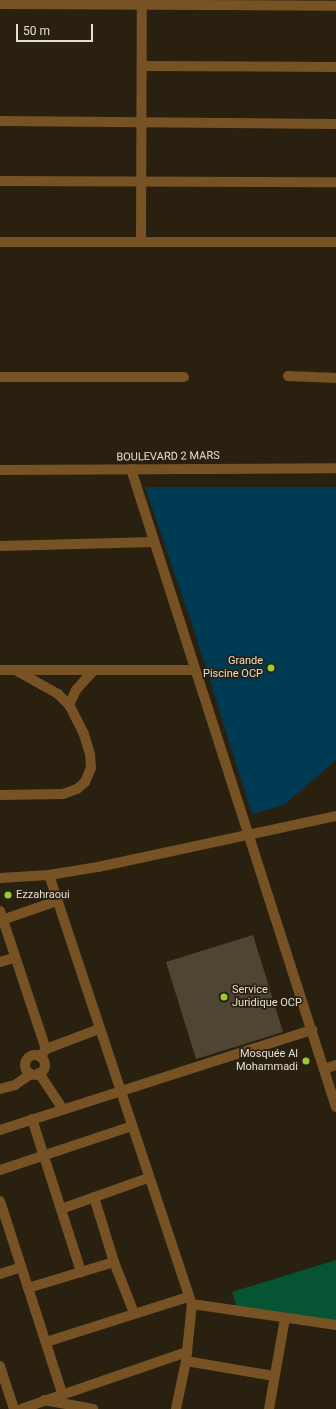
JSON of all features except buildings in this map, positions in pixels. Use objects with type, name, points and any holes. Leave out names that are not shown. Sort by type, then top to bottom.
[{"type":"street","points":[[0,4],[16,2],[142,2],[278,3],[336,6]]},
{"type":"street","points":[[141,241],[142,2]]},
{"type":"street","points":[[142,66],[336,67]]},
{"type":"street","points":[[0,122],[336,124]]},
{"type":"street","points":[[0,181],[336,182]]},
{"type":"street","points":[[0,242],[336,242]]},
{"type":"street","points":[[288,376],[336,378]]},
{"type":"street","points":[[0,377],[184,377]]},
{"type":"street","name":"BOULEVARD 2 MARS","points":[[0,470],[336,468]]},
{"type":"street","points":[[131,469],[336,1107]]},
{"type":"street","points":[[0,546],[154,542]]},
{"type":"street","points":[[0,670],[195,670]]},
{"type":"street","points":[[68,705],[76,690],[94,670]]},
{"type":"street","points":[[0,795],[63,794],[77,789],[85,782],[91,768],[90,754],[84,734],[68,705],[58,694],[17,671]]},
{"type":"street","points":[[0,878],[49,875],[98,867],[336,816]]},
{"type":"street","points":[[49,875],[148,1178],[190,1300],[187,1357],[176,1409]]},
{"type":"street","points":[[0,1089],[15,1084],[35,1074],[45,1065],[43,1052],[1,915],[57,901]]},
{"type":"street","points":[[0,962],[14,958]]},
{"type":"street","points":[[62,1108],[35,1074],[26,1068],[27,1059],[33,1055],[99,1029]]},
{"type":"street","points":[[0,1130],[62,1108],[312,1030]]},
{"type":"street","points":[[324,1069],[336,1066]]},
{"type":"street","points":[[32,1119],[45,1155],[81,1272]]},
{"type":"street","points":[[0,1170],[132,1126]]},
{"type":"street","points":[[61,1209],[148,1178]]},
{"type":"street","points":[[94,1197],[114,1262],[134,1313]]},
{"type":"street","points":[[0,1201],[62,1393]]},
{"type":"street","points":[[28,1288],[114,1262]]},
{"type":"street","points":[[0,1274],[21,1267]]},
{"type":"street","points":[[46,1342],[134,1313],[190,1300],[285,1318],[336,1325]]},
{"type":"street","points":[[269,1409],[285,1318]]},
{"type":"street","points":[[21,1409],[62,1393],[187,1357],[274,1376]]},
{"type":"street","points":[[0,1366],[14,1409]]},
{"type":"street","points":[[44,1400],[93,1409]]},
{"type":"green space","points":[[336,1260],[336,1322],[237,1308],[232,1292]]},
{"type":"water","name":"Grande Piscine OCP","points":[[145,487],[336,487],[336,760],[284,805],[252,814],[195,633]]},
{"type":"place","name":"Grande Piscine OCP","points":[[271,668]]},
{"type":"place","name":"Ezzahraoui","points":[[8,895]]},
{"type":"place","name":"Service Juridique OCP","points":[[224,997]]},
{"type":"place","name":"Mosquée Al Mohammadi","points":[[306,1061]]}]
